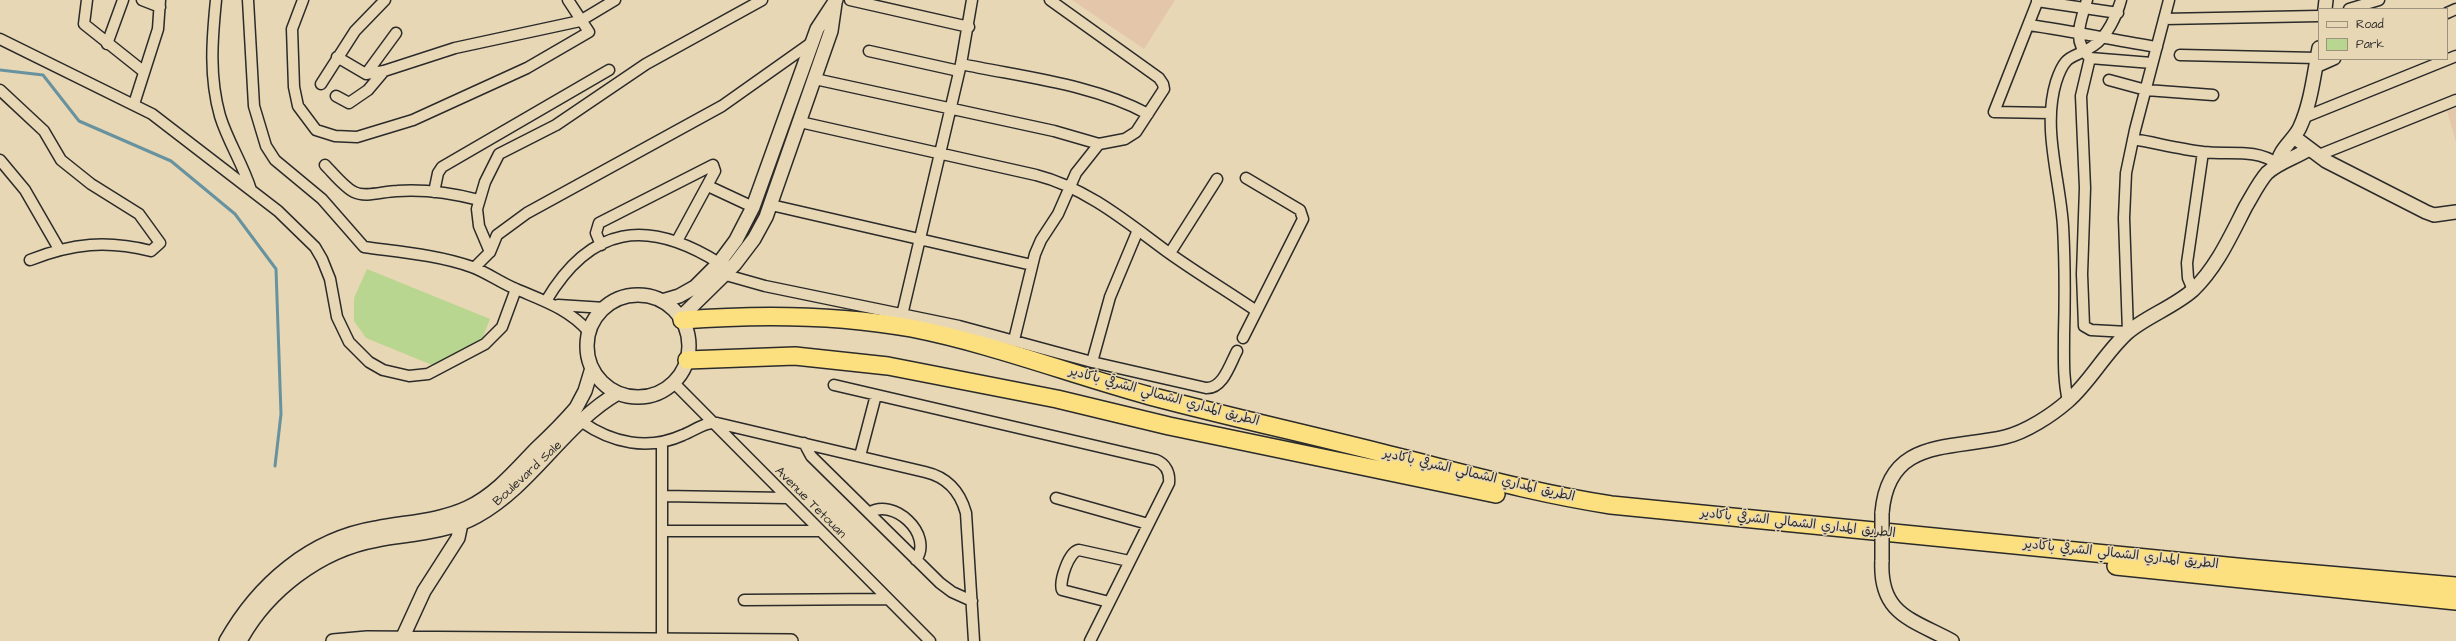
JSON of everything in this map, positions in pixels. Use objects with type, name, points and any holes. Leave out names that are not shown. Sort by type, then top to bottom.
[{"type":"highway","name":"الطريق المداري الشمالي الشرقي بأكادير","points":[[681,319],[733,316],[796,316],[858,320],[911,328],[962,340],[1148,395],[1256,423],[1520,488],[1611,505],[2240,567],[2456,586]]},
{"type":"highway","name":"الطريق المداري الشمالي الشرقي بأكادير","points":[[687,360],[795,356],[888,366],[1034,394],[1169,426],[1528,501],[1629,519],[2456,601]]},
{"type":"street","points":[[87,0],[84,24],[107,44],[143,71]]},
{"type":"street","points":[[107,44],[123,0]]},
{"type":"street","points":[[134,104],[143,71],[158,29],[160,3],[142,0]]},
{"type":"street","points":[[216,0],[211,55],[212,83],[220,117],[245,171],[251,190]]},
{"type":"street","points":[[248,0],[254,106],[266,146],[275,160],[322,199],[364,247],[421,255],[474,268],[516,289],[550,303],[574,317],[589,332]]},
{"type":"street","points":[[303,0],[292,29],[294,87],[298,106],[316,130],[335,136],[356,137],[414,120],[527,68],[589,32],[580,21],[568,0]]},
{"type":"street","points":[[321,84],[355,31],[386,0]]},
{"type":"street","points":[[337,57],[366,74],[384,71],[456,48],[580,21],[615,0]]},
{"type":"street","points":[[490,252],[479,226],[477,210],[485,182],[500,154],[556,125],[646,64],[762,0]]},
{"type":"street","points":[[850,0],[969,27]]},
{"type":"street","points":[[902,315],[960,68],[969,27],[972,0]]},
{"type":"street","points":[[1014,340],[1032,265],[1039,244],[1058,214],[1069,187],[1091,152],[1099,144],[1132,135],[1163,92],[1161,81],[1050,0]]},
{"type":"street","points":[[2086,55],[2101,38],[2118,13],[2121,0]]},
{"type":"street","points":[[2128,332],[2124,197],[2128,159],[2169,0]]},
{"type":"street","points":[[2352,8],[2379,0]]},
{"type":"street","points":[[2050,113],[1994,112],[2038,1],[2086,4],[2118,13]]},
{"type":"street","points":[[662,301],[688,292],[719,264],[736,240],[753,207],[811,43],[817,29],[836,2]]},
{"type":"street","points":[[681,319],[726,274],[754,239],[771,205],[831,31],[836,2]]},
{"type":"street","points":[[2086,4],[2078,32],[2086,55],[2081,88],[2085,162],[2082,274],[2084,326],[2091,330],[2128,332]]},
{"type":"street","points":[[2164,19],[2318,16]]},
{"type":"street","points":[[2028,25],[2078,32],[2101,38],[2157,47]]},
{"type":"street","points":[[817,29],[823,26],[831,31]]},
{"type":"street","points":[[366,74],[396,33]]},
{"type":"street","points":[[0,39],[152,114],[278,211],[315,247],[328,270],[337,316],[344,334],[362,356],[383,370],[409,376],[428,374],[485,344],[502,327],[516,289]]},
{"type":"street","points":[[474,268],[490,252],[497,235],[527,212],[722,106],[811,43]]},
{"type":"street","points":[[869,51],[1095,92],[1128,104],[1148,114]]},
{"type":"street","points":[[2068,401],[2063,369],[2063,225],[2050,113],[2060,72],[2070,56],[2086,55],[2152,63]]},
{"type":"street","points":[[2180,55],[2318,58],[2305,117],[2294,137],[2281,154],[2278,164]]},
{"type":"street","points":[[2305,117],[2446,60]]},
{"type":"street","points":[[434,192],[438,173],[442,167],[609,70]]},
{"type":"street","points":[[336,96],[349,103],[368,90],[384,71]]},
{"type":"street","points":[[815,79],[1066,134],[1099,144]]},
{"type":"street","points":[[2109,80],[2146,90],[2213,95]]},
{"type":"street","points":[[0,90],[44,132],[61,160],[91,184],[139,214],[160,243],[151,250],[122,244],[59,249],[30,260]]},
{"type":"street","points":[[1952,641],[1903,615],[1894,607],[1886,596],[1882,583],[1883,496],[1890,479],[1900,466],[1911,458],[1949,446],[2014,435],[2031,427],[2068,401],[2128,332],[2192,290],[2222,252],[2266,174],[2278,164],[2456,100]]},
{"type":"street","points":[[800,122],[1036,175],[1069,187],[1138,230],[1170,254],[1256,310]]},
{"type":"street","points":[[2294,137],[2314,152],[2347,172],[2426,212],[2434,215],[2456,212]]},
{"type":"street","points":[[2133,139],[2203,152],[2256,153],[2267,156],[2278,164]]},
{"type":"street","points":[[2192,290],[2188,278],[2188,263],[2203,152]]},
{"type":"street","points":[[0,160],[25,190],[59,249]]},
{"type":"street","points":[[325,165],[353,192],[363,195],[397,191],[434,192],[453,193],[479,200]]},
{"type":"street","points":[[601,245],[596,233],[599,222],[713,165],[715,171],[708,186],[677,241]]},
{"type":"street","points":[[1242,338],[1303,219],[1300,210],[1246,178]]},
{"type":"street","points":[[1170,254],[1217,179]]},
{"type":"street","points":[[708,186],[753,207]]},
{"type":"street","points":[[771,205],[1032,265]]},
{"type":"street","points":[[1092,362],[1110,297],[1138,230]]},
{"type":"street","points":[[550,303],[568,269],[585,254],[601,245],[620,238],[642,234],[654,234],[677,241],[719,264]]},
{"type":"street","points":[[726,274],[765,286],[1014,340],[1092,362],[1210,388],[1220,383],[1237,351]]},
{"type":"street","points":[[639,295],[662,301],[681,319],[689,340],[687,360],[673,382],[665,388],[647,396],[637,397],[618,393],[602,383],[592,368],[587,351],[589,332],[593,323],[605,308],[627,297],[639,295]]},
{"type":"street","points":[[550,303],[605,308]]},
{"type":"street","points":[[226,641],[259,593],[291,565],[316,549],[359,532],[445,516],[468,507],[490,495],[570,414],[581,400],[592,368]]},
{"type":"street","name":"Avenue Tetouan","points":[[673,382],[786,498],[930,641]]},
{"type":"street","points":[[834,385],[1160,462],[1168,471],[1168,483],[1090,641]]},
{"type":"street","name":"Boulevard Sale","points":[[240,641],[258,613],[275,594],[322,560],[361,544],[461,524],[475,518],[500,501],[593,411],[618,393]]},
{"type":"street","points":[[860,456],[876,395]]},
{"type":"street","points":[[581,400],[590,405],[593,411]]},
{"type":"street","points":[[582,422],[600,433],[620,441],[641,444],[662,442],[712,422],[932,473],[944,479],[954,488],[962,500],[966,513],[974,641]]},
{"type":"street","points":[[662,442],[662,640]]},
{"type":"street","points":[[804,443],[811,456],[916,560],[946,588],[972,601]]},
{"type":"street","points":[[662,496],[786,498]]},
{"type":"street","points":[[1056,498],[1148,524]]},
{"type":"street","points":[[869,513],[878,509],[902,515],[920,536],[921,550],[916,560]]},
{"type":"street","points":[[402,640],[424,591],[458,538],[461,524]]},
{"type":"street","points":[[662,531],[820,531]]},
{"type":"street","points":[[1109,602],[1062,590],[1061,585],[1070,555],[1074,551],[1079,550],[1130,561]]},
{"type":"street","points":[[744,600],[887,599]]},
{"type":"street","points":[[333,641],[791,641]]},
{"type":"shaded area","points":[[1072,0],[1175,0],[1144,49]]},
{"type":"shaded area","points":[[2456,108],[2456,142],[2447,111]]},
{"type":"green space","points":[[367,269],[490,319],[480,344],[437,367],[366,338],[354,321],[354,298]]},
{"type":"waterway","points":[[0,70],[43,75],[79,121],[171,161],[235,214],[276,269],[281,414],[275,466]]}]
